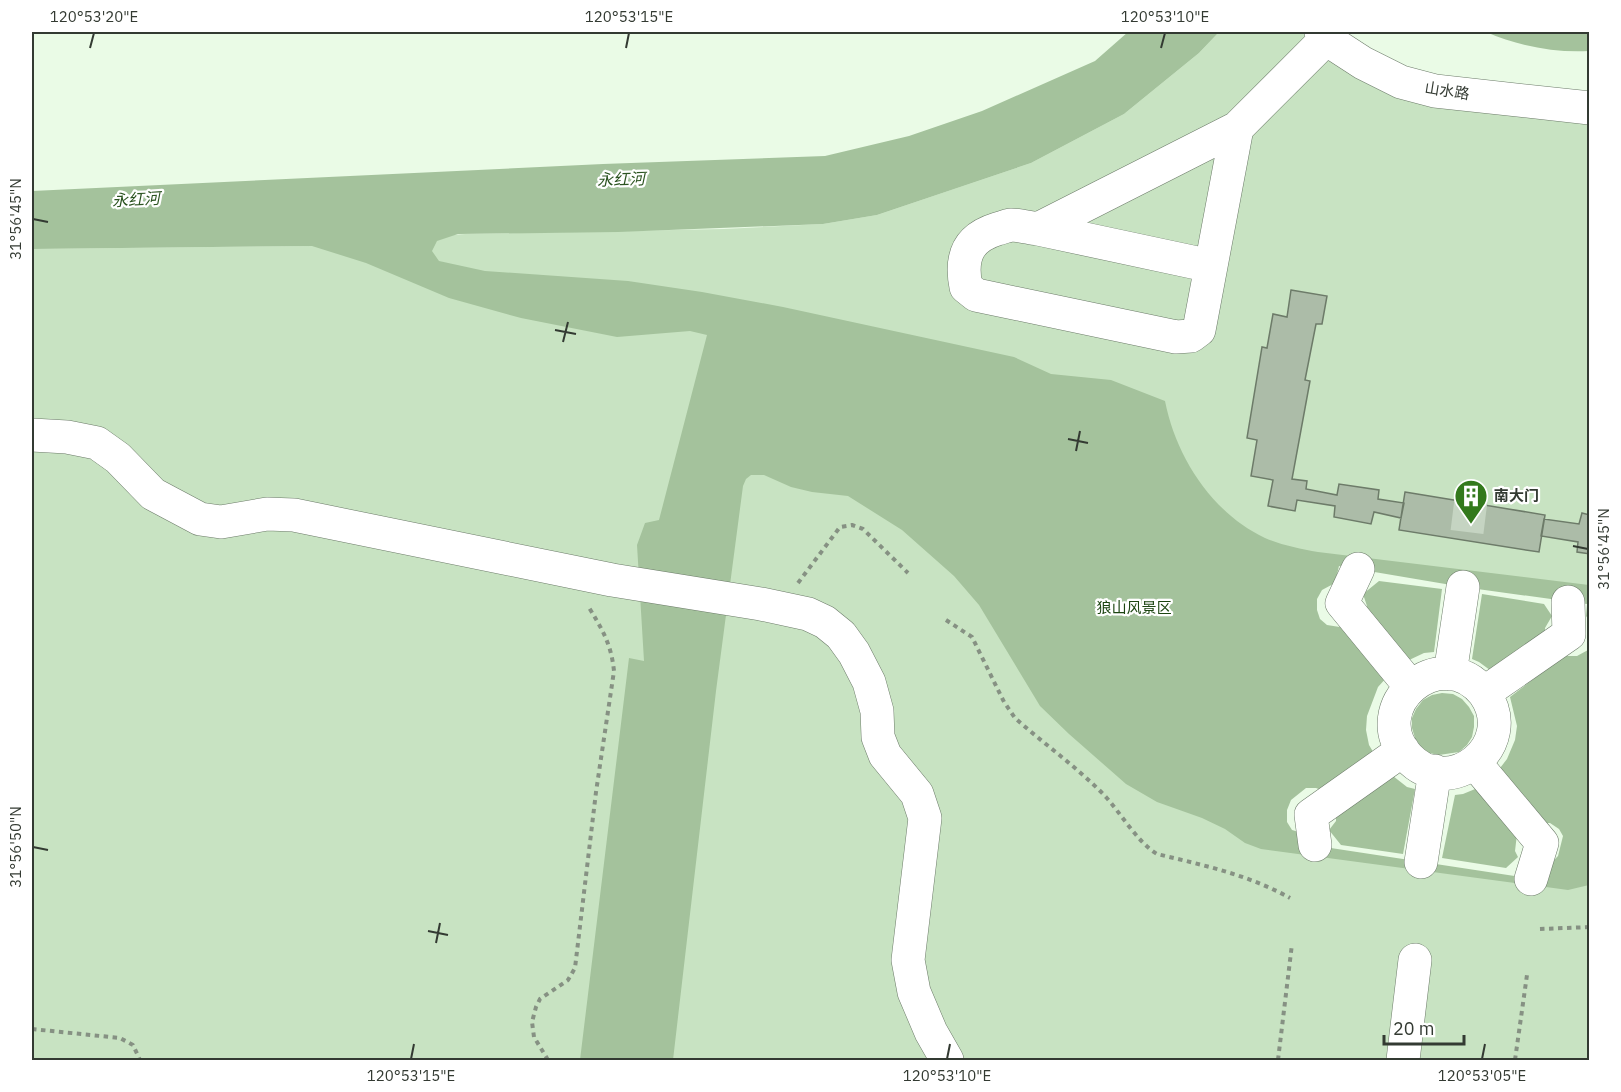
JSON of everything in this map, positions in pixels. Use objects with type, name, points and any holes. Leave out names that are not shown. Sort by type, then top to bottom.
[{"type":"street","name":"山水路","points":[[1324,35],[1363,63],[1401,82],[1435,91],[1590,108]]},
{"type":"street","points":[[1038,230],[1237,128],[1324,35]]},
{"type":"street","points":[[1211,266],[1010,225],[973,240],[963,274],[966,287],[976,294],[1176,336],[1191,336],[1199,330],[1237,128]]},
{"type":"street","points":[[32,435],[67,437],[97,443],[118,458],[153,494],[200,519],[221,522],[267,514],[294,515],[575,573],[771,606],[808,614],[825,622],[841,635],[854,653],[869,682],[878,711],[878,737],[885,755],[916,794],[925,818],[908,960],[914,992],[931,1032],[947,1060]]},
{"type":"street","points":[[1358,569],[1342,603],[1411,687]]},
{"type":"street","points":[[1450,674],[1463,587]]},
{"type":"street","points":[[1484,693],[1569,634],[1568,602]]},
{"type":"street","points":[[1434,674],[1450,674],[1466,678],[1479,687],[1489,699],[1494,714],[1494,729],[1490,745],[1474,763],[1454,772],[1435,771],[1422,768],[1408,757],[1398,742],[1395,725],[1397,708],[1411,687],[1434,674]]},
{"type":"street","points":[[1315,845],[1311,815],[1403,750]]},
{"type":"street","points":[[1474,763],[1542,843],[1531,879]]},
{"type":"street","points":[[1422,862],[1435,771]]},
{"type":"street","points":[[1403,1060],[1415,960]]},
{"type":"path","points":[[771,606],[840,527],[852,525],[863,529],[908,573]]},
{"type":"path","points":[[548,1060],[534,1037],[532,1022],[540,999],[568,980],[575,968],[596,792],[614,671],[608,638],[585,602],[575,573]]},
{"type":"path","points":[[946,620],[972,637],[1004,702],[1015,718],[1102,793],[1122,814],[1148,849],[1157,854],[1243,877],[1268,886],[1290,898]]},
{"type":"path","points":[[1540,929],[1590,927]]},
{"type":"path","points":[[1278,1060],[1292,944]]},
{"type":"path","points":[[1515,1060],[1527,975]]},
{"type":"path","points":[[32,1029],[120,1038],[133,1045],[140,1060]]},
{"type":"green space","name":"狼山风景区","points":[[1219,32],[1306,32],[1348,65],[1589,121],[1589,1060],[32,1060],[32,249],[312,246],[465,234],[724,229],[823,224],[877,215],[1031,163],[1124,114],[1199,53]]},
{"type":"water","name":"永红河","points":[[1128,32],[1219,32],[1199,53],[1124,114],[1031,163],[877,215],[823,224],[618,232],[458,234],[437,241],[432,251],[439,261],[485,271],[628,281],[783,307],[1014,357],[1051,374],[1111,380],[1165,401],[1178,443],[1199,481],[1229,514],[1265,538],[1318,552],[1589,585],[1589,885],[1568,890],[1261,849],[1245,843],[1225,829],[1202,818],[1157,802],[1126,784],[1040,706],[979,605],[954,576],[902,530],[848,496],[812,492],[791,487],[764,475],[751,475],[743,486],[716,691],[673,1060],[580,1060],[629,658],[644,661],[637,545],[645,523],[659,520],[707,335],[690,331],[617,337],[521,318],[449,298],[366,263],[312,246],[32,249],[32,191],[825,156],[909,136],[982,111],[1095,61]]},
{"type":"water","points":[[1486,32],[1589,32],[1589,51],[1537,48]]},
{"type":"pier","points":[[1339,566],[1463,587],[1587,604],[1586,616],[1590,622],[1588,650],[1577,656],[1564,656],[1510,697],[1517,726],[1515,740],[1507,759],[1497,772],[1540,823],[1550,823],[1559,829],[1563,836],[1558,856],[1552,862],[1548,881],[1298,843],[1299,832],[1292,830],[1287,822],[1287,810],[1291,800],[1306,788],[1324,791],[1375,755],[1369,745],[1366,730],[1367,716],[1378,687],[1387,677],[1346,628],[1327,625],[1320,619],[1317,599],[1322,590],[1335,583]],"holes":[[[1379,581],[1442,589],[1434,652],[1424,653],[1407,661],[1365,615],[1367,606],[1363,594]],[[1482,594],[1544,604],[1552,616],[1545,628],[1545,636],[1494,673],[1472,659]],[[1453,694],[1462,699],[1474,716],[1472,737],[1459,752],[1439,755],[1429,753],[1415,738],[1412,718],[1423,700],[1432,695]],[[1393,776],[1407,787],[1415,789],[1403,854],[1341,845],[1329,830],[1336,821],[1336,814]],[[1480,787],[1517,834],[1515,851],[1518,857],[1506,868],[1442,858],[1455,795]]]},
{"type":"building","points":[[1291,290],[1327,296],[1322,324],[1316,324],[1305,380],[1310,381],[1292,479],[1307,481],[1306,489],[1337,495],[1339,484],[1379,490],[1378,499],[1404,503],[1401,518],[1374,512],[1371,524],[1334,517],[1335,506],[1297,500],[1295,511],[1268,506],[1273,480],[1251,476],[1257,440],[1247,438],[1262,347],[1267,348],[1273,314],[1287,317]]},
{"type":"building","name":"南大门","points":[[1405,492],[1545,515],[1539,552],[1399,530]]},
{"type":"building","points":[[1582,513],[1590,515],[1590,554],[1577,552],[1578,542],[1541,536],[1544,519],[1579,524]]},
{"type":"tunnel","points":[[1467,532],[1471,500]]},
{"type":"place","name":"南大门","points":[[1471,525]]}]
